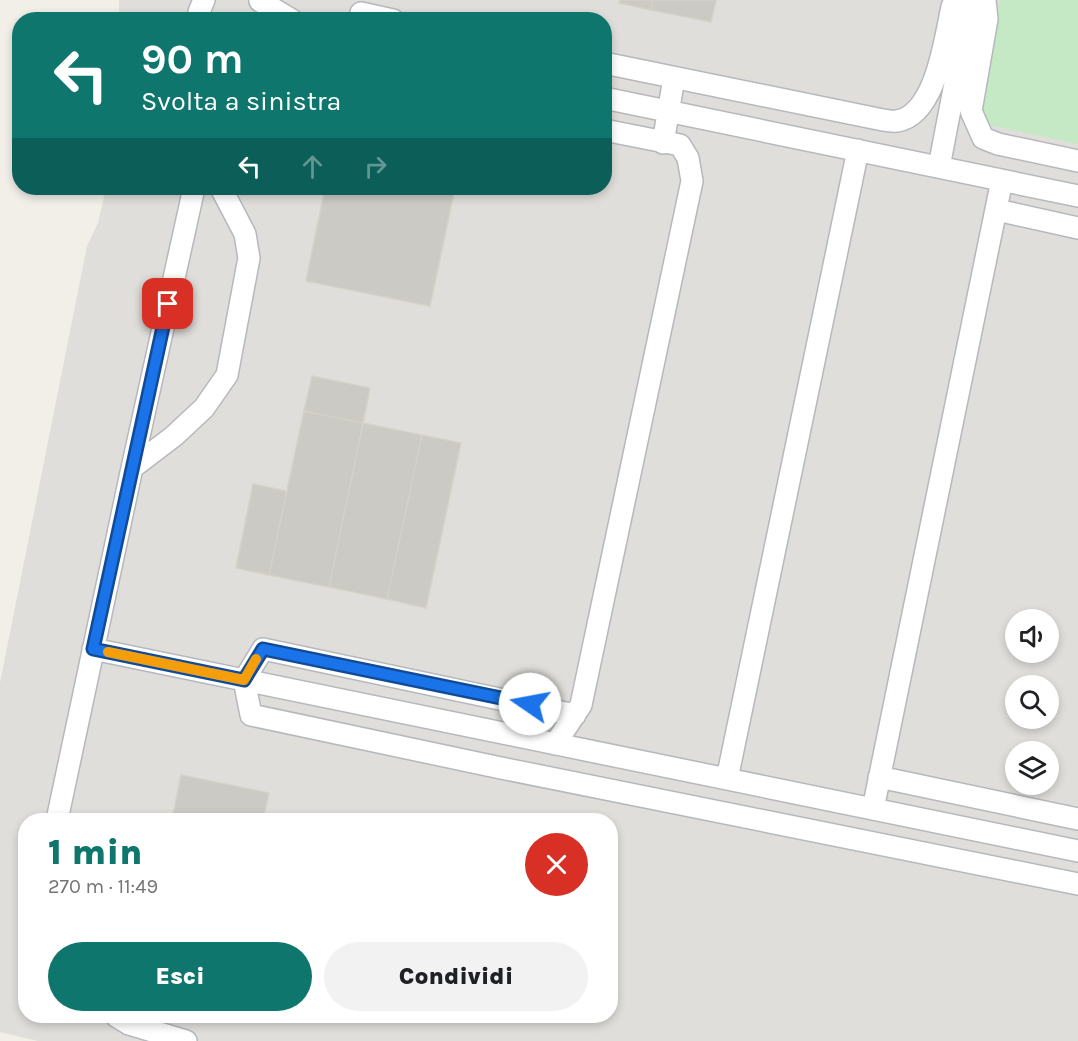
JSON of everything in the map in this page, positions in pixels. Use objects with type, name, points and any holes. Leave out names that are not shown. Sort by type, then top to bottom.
[{"type":"lane","points":[[612,65],[878,119],[899,121],[927,99],[935,80],[955,0]]},
{"type":"lane","points":[[939,167],[971,0]]},
{"type":"lane","points":[[986,0],[987,19],[970,111],[983,138],[998,144],[1078,162]]},
{"type":"lane","points":[[663,143],[674,78]]},
{"type":"lane","points":[[612,100],[1078,196]]},
{"type":"lane","points":[[789,136],[795,102]]},
{"type":"lane","points":[[555,744],[581,705],[692,181],[688,158],[680,145],[612,132]]},
{"type":"lane","points":[[727,779],[858,150]]},
{"type":"lane","points":[[873,809],[1002,180]]},
{"type":"lane","points":[[58,813],[192,195]]},
{"type":"lane","points":[[132,468],[174,436],[204,408],[227,375],[249,258],[245,234],[225,195]]},
{"type":"lane","points":[[997,210],[1078,228]]},
{"type":"lane","points":[[93,649],[1072,850],[1074,818],[879,777]]},
{"type":"lane","points":[[575,715],[263,649],[244,680],[251,715],[501,768],[1078,884]]},
{"type":"lane","points":[[392,710],[398,677]]},
{"type":"lane","points":[[470,726],[478,694]]},
{"type":"lane","points":[[501,768],[508,734]]},
{"type":"lane","points":[[981,865],[988,832]]},
{"type":"lane","points":[[127,1023],[186,1041]]},
{"type":"shaded area","points":[[119,0],[1078,0],[1078,1041],[38,1041],[0,1032],[0,683],[87,246],[98,223],[104,195],[612,195],[612,12],[119,12]]},
{"type":"green space","points":[[1000,0],[1078,0],[1078,144],[989,125],[984,116],[982,106]]},
{"type":"building","points":[[620,0],[653,0],[651,10],[619,3]]},
{"type":"building","points":[[653,0],[716,0],[711,22],[651,10]]},
{"type":"building","points":[[324,195],[454,195],[430,306],[306,281]]},
{"type":"building","points":[[312,376],[370,388],[363,423],[304,411]]},
{"type":"building","points":[[304,411],[363,423],[329,587],[269,575]]},
{"type":"building","points":[[363,423],[422,435],[387,599],[329,587]]},
{"type":"building","points":[[422,435],[461,443],[426,608],[387,599]]},
{"type":"building","points":[[253,484],[287,491],[269,575],[236,568]]},
{"type":"building","points":[[181,775],[269,793],[265,813],[173,813]]},
{"type":"slow traffic","points":[[108,652],[244,680],[256,659]]},
{"type":"route","points":[[168,304],[93,649],[244,680],[263,649],[530,704]]}]
